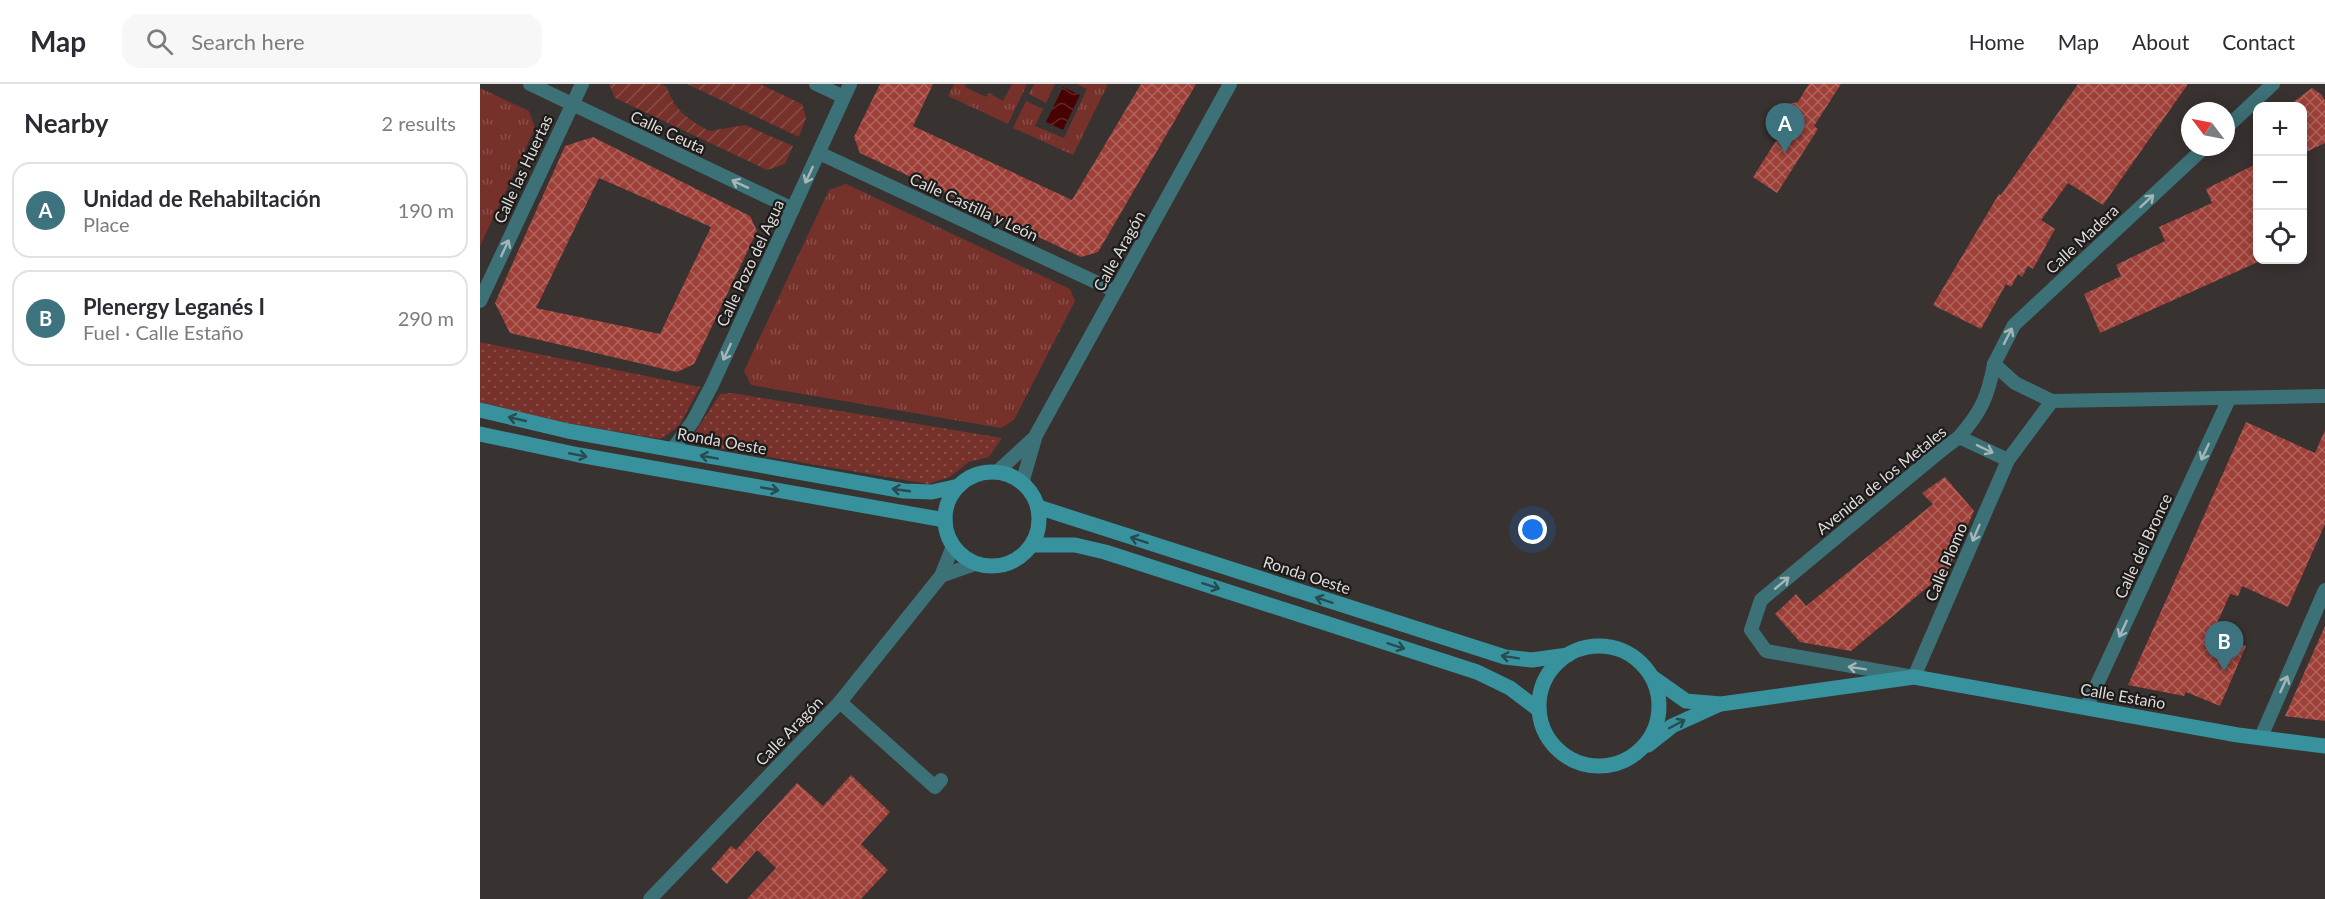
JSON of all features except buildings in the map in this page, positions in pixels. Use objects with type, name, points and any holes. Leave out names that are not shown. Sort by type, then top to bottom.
[{"type":"main road","name":"Ronda Oeste","points":[[480,410],[672,450],[904,490],[932,492],[958,486]]},
{"type":"main road","points":[[480,434],[579,455],[945,520]]},
{"type":"main road","points":[[997,472],[1023,483],[1032,494],[1038,507],[1040,520],[1032,545],[1021,557],[1007,565],[991,567],[975,564],[963,557],[953,546],[945,520],[949,502],[958,486],[983,473],[997,472]]},
{"type":"main road","name":"Ronda Oeste","points":[[1038,507],[1505,657],[1532,660],[1568,655]]},
{"type":"main road","points":[[1032,545],[1075,545],[1105,552],[1477,672],[1510,688],[1539,711]]},
{"type":"main road","points":[[1605,646],[1632,657],[1652,677],[1659,697],[1659,717],[1651,736],[1638,752],[1622,762],[1604,766],[1585,765],[1568,757],[1553,745],[1544,729],[1539,711],[1540,694],[1555,665],[1568,655],[1586,647],[1605,646]]},
{"type":"main road","name":"Calle Estaño","points":[[1652,677],[1686,701],[1721,704],[1914,677],[2086,708],[2325,746]]},
{"type":"main road","name":"Calle Estaño","points":[[1638,752],[1672,726],[1721,704]]},
{"type":"street","name":"Calle Ceuta","points":[[530,84],[793,209]]},
{"type":"street","name":"Calle las Huertas","points":[[480,301],[582,84]]},
{"type":"street","points":[[816,84],[847,90]]},
{"type":"street","name":"Calle Aragón","points":[[1023,483],[1036,435],[1230,84]]},
{"type":"street","points":[[2235,120],[2273,84]]},
{"type":"street","name":"Calle Pozo del Agua","points":[[672,450],[693,421],[712,385],[847,90]]},
{"type":"street","name":"Calle Castilla y León","points":[[819,153],[1115,291]]},
{"type":"street","name":"Calle Madera","points":[[1959,437],[1978,415],[1986,399],[1994,364],[2013,325],[2195,156]]},
{"type":"street","points":[[1994,364],[2015,382],[2052,401],[2325,396]]},
{"type":"street","name":"Calle del Bronce","points":[[2086,708],[2229,399]]},
{"type":"street","points":[[2008,460],[2052,401]]},
{"type":"street","name":"Calle Aragón","points":[[997,472],[1036,435]]},
{"type":"street","name":"Avenida de los Metales","points":[[1751,630],[1761,600],[1959,437],[2008,460]]},
{"type":"street","name":"Calle Plomo","points":[[1914,677],[2008,460]]},
{"type":"street","name":"Calle Aragón","points":[[650,899],[840,702],[941,576],[953,546]]},
{"type":"street","points":[[941,576],[975,564]]},
{"type":"street","points":[[2261,737],[2325,590]]},
{"type":"street","name":"Calle Estaño","points":[[1751,630],[1766,651],[1914,677]]},
{"type":"street","points":[[840,702],[935,787],[941,780]]},
{"type":"green space","points":[[609,84],[660,84],[667,87],[673,102],[683,113],[709,131],[745,125],[793,146],[785,164],[767,170],[615,98]]},
{"type":"green space","points":[[687,84],[760,84],[802,104],[806,118],[799,137]]},
{"type":"green space","points":[[954,84],[966,84],[965,87],[986,97],[989,93],[1003,101],[1012,84],[1027,84],[1008,124],[948,96]]},
{"type":"green space","points":[[1034,84],[1055,84],[1046,103],[1029,94]]},
{"type":"green space","points":[[1077,84],[1108,84],[1073,155],[1013,128],[1026,101],[1043,109],[1035,126],[1064,138],[1087,89]]},
{"type":"green space","points":[[480,88],[529,111],[535,128],[480,246]]},
{"type":"green space","points":[[846,184],[1070,289],[1075,301],[1014,420],[1001,428],[751,385],[744,371],[829,190]]},
{"type":"green space","points":[[480,342],[700,387],[679,426],[661,439],[561,422],[480,402]]},
{"type":"green space","points":[[732,393],[1002,438],[989,457],[969,462],[950,477],[928,484],[688,443],[720,394]]},
{"type":"water","points":[[1063,87],[1080,95],[1063,130],[1046,122]]},
{"type":"place","name":"Unidad de Rehabiltación","points":[[1785,153]]},
{"type":"place","name":"Plenergy Leganés I","points":[[2224,671]]}]
